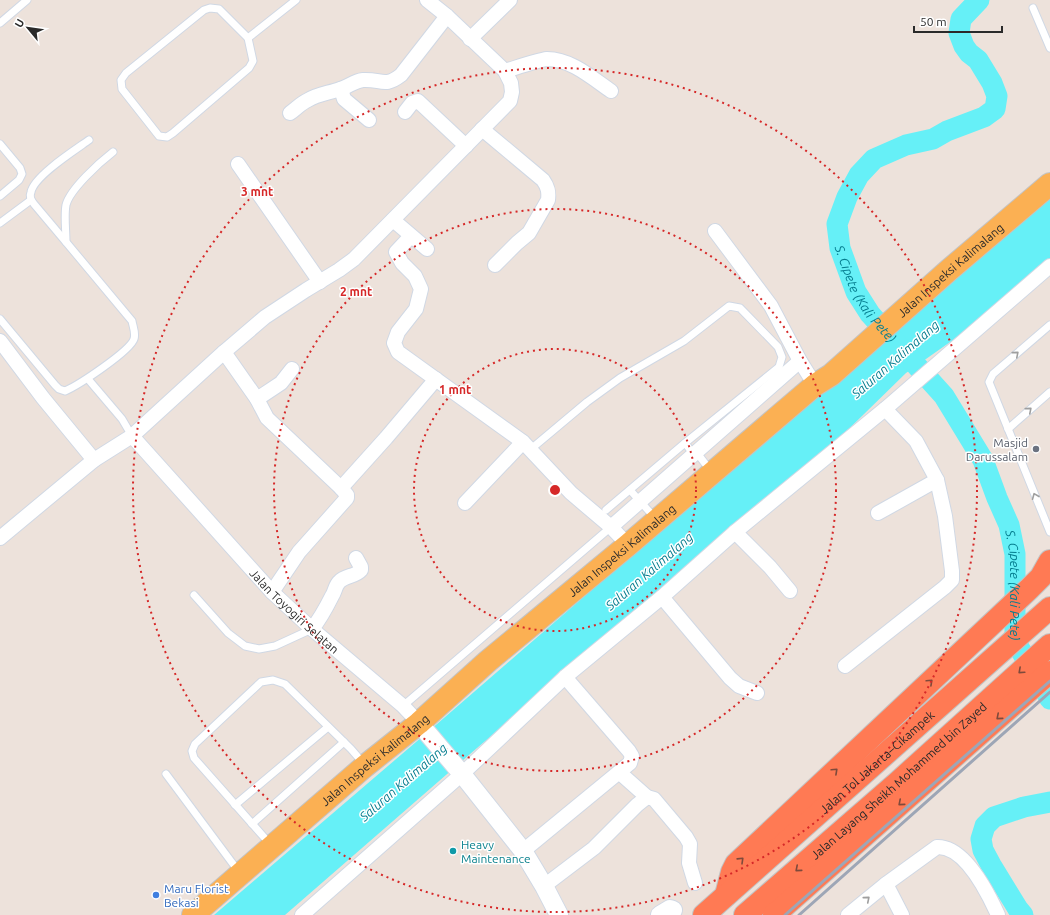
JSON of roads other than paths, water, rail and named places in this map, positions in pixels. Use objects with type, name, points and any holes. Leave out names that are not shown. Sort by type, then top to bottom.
[{"type":"highway","points":[[724,905],[732,872],[736,864],[1029,589],[1041,577],[1050,561]]},
{"type":"highway","name":"Jalan Tol Jakarta–Cikampek","points":[[704,915],[724,905],[1050,608]]},
{"type":"highway","name":"Jalan Layang Sheikh Mohammed bin Zayed","points":[[724,905],[1050,621]]},
{"type":"highway","name":"Jalan Layang Sheikh Mohammed bin Zayed","points":[[745,915],[904,777],[1050,645]]},
{"type":"highway","points":[[774,915],[1050,672]]},
{"type":"main road","name":"Jalan Inspeksi Kalimalang","points":[[193,915],[365,766],[420,725],[488,661],[628,546],[712,472],[823,380],[1050,184]]},
{"type":"street","points":[[0,537],[94,460],[132,436],[224,352],[265,317],[354,259],[510,101],[512,92],[511,83],[505,71],[470,39],[448,16],[427,0]]},
{"type":"street","points":[[470,39],[510,0]]},
{"type":"street","points":[[290,113],[307,100],[341,89],[353,82],[363,80],[386,83],[393,81],[401,75],[448,16]]},
{"type":"street","points":[[505,71],[546,59],[560,61],[575,66],[611,91]]},
{"type":"street","points":[[341,89],[344,99],[368,120]]},
{"type":"street","points":[[405,112],[412,103],[418,101],[466,146]]},
{"type":"street","points":[[482,129],[543,180],[548,188],[549,194],[548,200],[529,233],[495,265]]},
{"type":"street","points":[[238,164],[320,282]]},
{"type":"street","points":[[393,220],[427,249]]},
{"type":"street","points":[[715,231],[771,306],[800,361],[823,380]]},
{"type":"street","points":[[411,236],[396,252],[402,263],[415,276],[421,289],[416,309],[398,332],[394,343],[398,352],[527,446],[571,493],[611,527],[628,546]]},
{"type":"street","points":[[302,915],[462,774],[565,677],[662,597],[735,532],[885,409],[1050,266]]},
{"type":"street","points":[[0,341],[43,398],[94,460]]},
{"type":"street","points":[[224,352],[257,399],[268,418],[347,495],[346,500],[299,552],[272,592]]},
{"type":"street","points":[[611,527],[800,361]]},
{"type":"street","points":[[257,399],[281,383],[292,369]]},
{"type":"street","points":[[341,488],[436,379]]},
{"type":"street","points":[[845,666],[952,580],[945,516],[937,480],[916,441],[885,409]]},
{"type":"street","name":"Jalan Toyogiri Selatan","points":[[132,436],[272,592],[312,629],[403,706],[420,725],[462,774],[523,851],[559,915]]},
{"type":"street","points":[[465,503],[527,446]]},
{"type":"street","points":[[878,513],[937,480]]},
{"type":"street","points":[[735,532],[770,567],[790,591]]},
{"type":"street","points":[[312,629],[320,619],[341,580],[352,576],[361,570],[356,558]]},
{"type":"street","points":[[662,597],[730,678],[740,686],[757,693]]},
{"type":"street","points":[[523,851],[620,773],[630,763],[632,756],[565,677]]},
{"type":"street","points":[[620,773],[647,797],[654,799],[690,844],[688,854],[689,863],[695,883]]},
{"type":"street","points":[[544,886],[594,848],[647,797]]},
{"type":"street","points":[[848,915],[886,884],[937,848],[946,848],[967,864],[979,879],[998,915]]},
{"type":"street","points":[[886,884],[902,915]]},
{"type":"lane","points":[[0,23],[27,0]]},
{"type":"lane","points":[[248,38],[296,0]]},
{"type":"lane","points":[[210,8],[219,9],[248,38],[253,61],[250,68],[173,133],[166,137],[159,136],[122,89],[121,80],[126,73],[204,10],[210,8]]},
{"type":"lane","points":[[1033,8],[1050,48]]},
{"type":"lane","points":[[0,319],[60,390],[66,392],[88,379],[129,347],[134,339],[135,333],[132,321],[31,200],[30,192],[49,169],[89,140]]},
{"type":"lane","points":[[0,144],[20,168],[22,174],[19,180],[0,196]]},
{"type":"lane","points":[[66,242],[66,204],[72,194],[99,163],[113,152]]},
{"type":"lane","points":[[0,223],[31,200]]},
{"type":"lane","points":[[527,446],[620,378],[684,341],[729,306],[740,308],[778,347],[782,357],[779,367],[685,443],[606,510]]},
{"type":"lane","points":[[1050,325],[990,377],[989,382],[1050,532]]},
{"type":"lane","points":[[88,379],[122,419],[132,436]]},
{"type":"lane","points":[[1008,429],[1050,392]]},
{"type":"lane","points":[[685,443],[691,451],[697,453],[712,472]]},
{"type":"lane","points":[[630,490],[657,520]]},
{"type":"lane","points":[[403,706],[611,527]]},
{"type":"lane","points":[[194,595],[228,633],[245,646],[258,649],[275,646],[312,629]]},
{"type":"lane","points":[[271,846],[194,758],[192,751],[195,744],[261,682],[273,680],[285,684],[342,740],[365,766]]},
{"type":"lane","points":[[235,805],[328,727]]},
{"type":"lane","points":[[252,824],[342,740]]},
{"type":"lane","points":[[166,774],[240,874]]},
{"type":"water","name":"Saluran Kalimalang","points":[[1050,193],[1050,261],[983,319],[906,373],[818,459],[477,748],[285,915],[214,915],[437,724]]},
{"type":"waterway","name":"S. Cipete (Kali Pete)","points":[[979,0],[961,19],[959,33],[964,46],[969,53],[978,60],[992,83],[997,96],[995,109],[984,117],[947,131],[933,139],[906,145],[874,159],[859,175],[847,197],[837,224],[840,248],[856,292],[870,314],[944,396],[983,460],[1009,525],[1015,554],[1015,641],[1050,699]]},
{"type":"waterway","name":"S. Cipete (Kali Pete)","points":[[1023,915],[991,865],[983,850],[981,839],[985,826],[994,817],[1024,807],[1050,802]]},
{"type":"railway","points":[[785,915],[1050,681]]},
{"type":"railway","points":[[799,915],[1050,692]]},
{"type":"place","name":"Masjid Darussalam","points":[[1036,449]]},
{"type":"place","name":"Heavy Maintenance","points":[[453,851]]},
{"type":"place","name":"Maru Florist Bekasi","points":[[156,895]]}]
